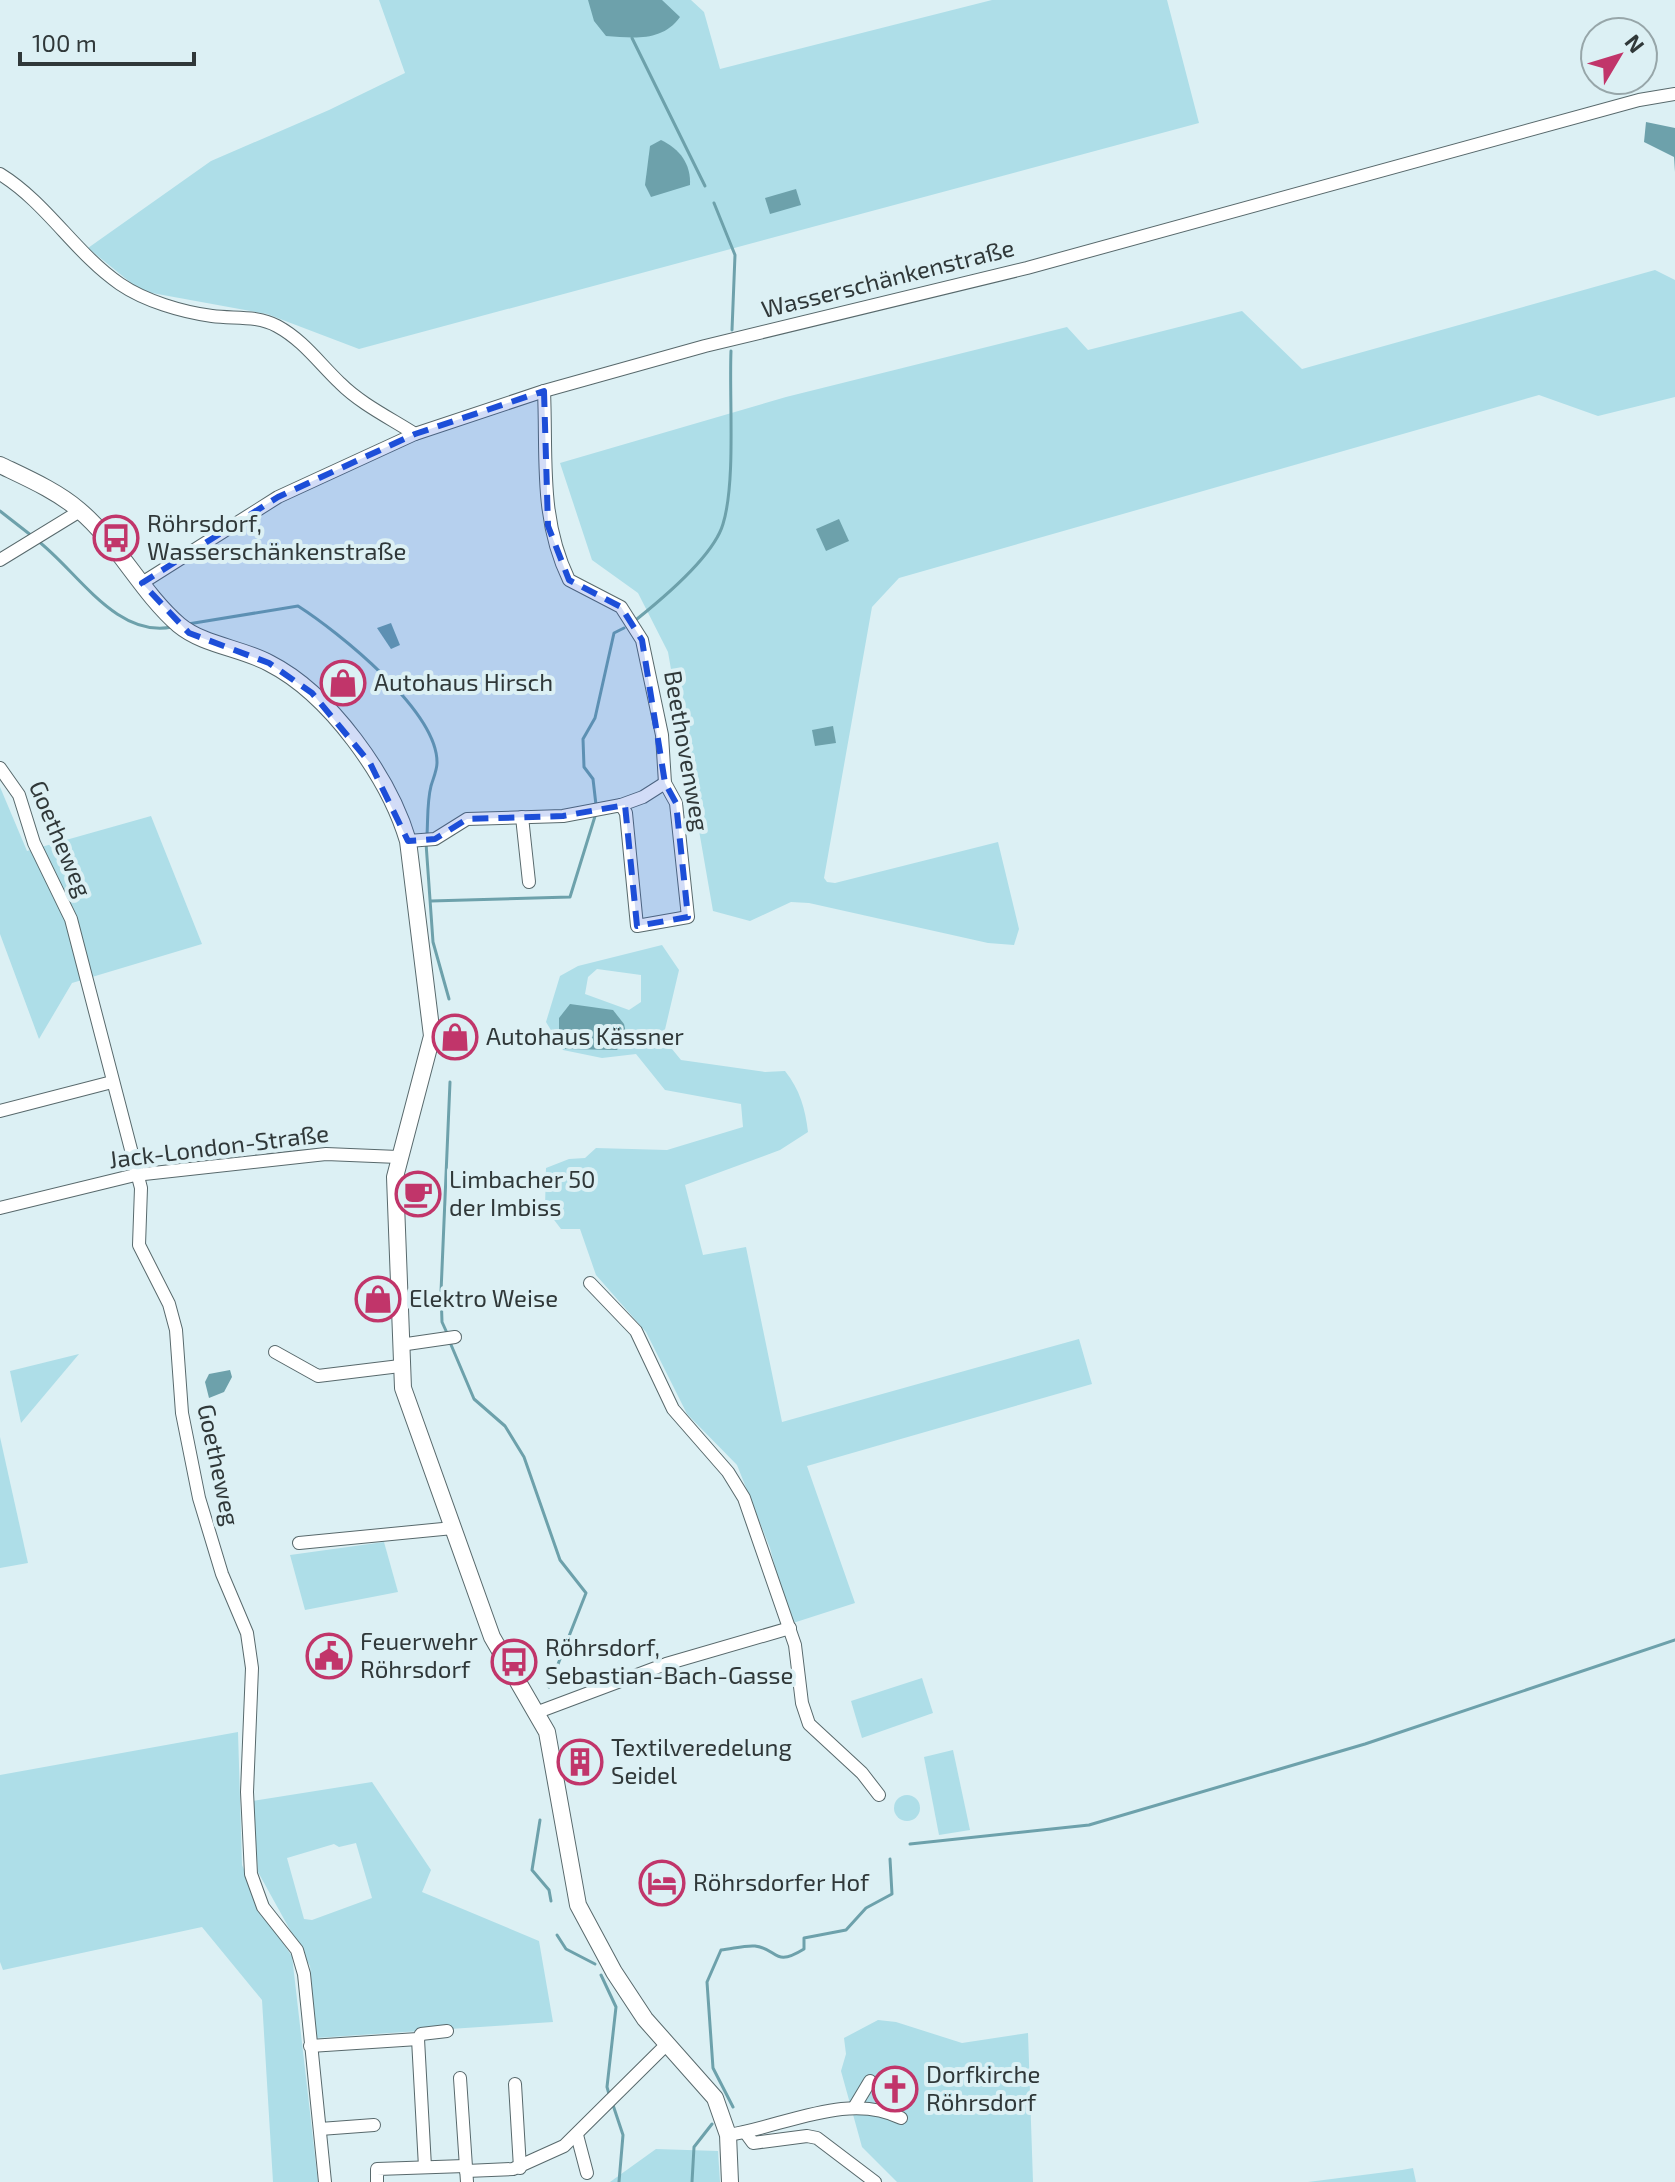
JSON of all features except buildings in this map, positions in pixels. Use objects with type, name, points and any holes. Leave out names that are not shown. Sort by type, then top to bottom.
[{"type":"street","name":"Wasserschänkenstraße","points":[[142,583],[278,497],[415,434],[544,391],[705,346],[1027,268],[1639,100],[1675,94]]},
{"type":"street","points":[[0,174],[18,185],[91,263],[123,286],[164,305],[210,316],[261,319],[277,326],[309,348],[358,398],[415,434]]},
{"type":"street","name":"Beethovenweg","points":[[544,391],[544,480],[548,526],[569,580],[621,607],[642,640],[662,735],[665,783],[676,803],[688,917],[637,926],[626,813],[621,805]]},
{"type":"street","points":[[0,465],[80,511],[170,617],[189,633],[269,663],[312,693],[378,775],[420,840],[432,1036],[398,1157],[395,1202],[400,1366],[407,1404],[492,1637],[538,1712],[553,1755],[568,1860],[578,1905],[627,1992],[666,2045],[706,2084],[720,2106],[728,2135],[730,2182]]},
{"type":"street","points":[[0,560],[80,511]]},
{"type":"street","name":"Goetheweg","points":[[0,768],[19,795],[34,843],[71,919],[135,1175],[141,1188],[139,1245],[169,1304],[176,1330],[182,1413],[199,1498],[222,1574],[247,1633],[252,1668],[247,1792],[251,1874],[263,1907],[297,1950],[304,1974],[325,2182]]},
{"type":"street","points":[[420,840],[467,819],[595,811],[621,805],[643,797],[665,783]]},
{"type":"street","points":[[522,817],[529,882]]},
{"type":"street","points":[[0,1111],[112,1082]]},
{"type":"street","name":"Jack-London-Straße","points":[[0,1208],[135,1175],[326,1154],[398,1157]]},
{"type":"street","points":[[590,1283],[636,1331],[673,1409],[728,1472],[744,1498],[790,1628],[802,1703],[809,1724],[824,1742],[862,1773],[879,1795]]},
{"type":"street","points":[[400,1345],[455,1337]]},
{"type":"street","points":[[275,1352],[318,1376],[400,1366]]},
{"type":"street","points":[[299,1543],[453,1528]]},
{"type":"street","points":[[538,1712],[666,1664],[790,1628]]},
{"type":"street","points":[[421,2182],[418,2039],[421,2034],[447,2031]]},
{"type":"street","points":[[310,2046],[418,2039]]},
{"type":"street","points":[[377,2182],[377,2169],[423,2167],[466,2173],[515,2173],[564,2146],[577,2135],[666,2045]]},
{"type":"street","points":[[460,2078],[466,2173]]},
{"type":"street","points":[[855,2106],[870,2081]]},
{"type":"street","points":[[515,2084],[515,2173]]},
{"type":"street","points":[[728,2135],[855,2106],[890,2112],[901,2118]]},
{"type":"street","points":[[320,2129],[374,2125]]},
{"type":"street","points":[[745,2132],[753,2143],[807,2136],[817,2138],[875,2182]]},
{"type":"street","points":[[577,2135],[587,2173]]},
{"type":"highlighted area","points":[[544,391],[548,526],[569,580],[621,607],[642,640],[665,783],[676,803],[688,917],[637,926],[625,805],[563,816],[467,819],[435,839],[408,841],[370,763],[312,693],[269,663],[189,633],[142,583],[278,497],[415,434]]},
{"type":"shaded area","points":[[379,0],[691,0],[704,12],[720,69],[992,0],[1167,0],[1199,123],[359,349],[267,314],[141,291],[88,248],[211,161],[405,73]]},
{"type":"shaded area","points":[[588,0],[662,0],[680,17],[656,35],[606,36],[594,21]]},
{"type":"shaded area","points":[[1646,122],[1675,128],[1675,172],[1674,157],[1644,142]]},
{"type":"shaded area","points":[[661,140],[683,158],[689,170],[690,185],[651,197],[645,185],[650,146]]},
{"type":"shaded area","points":[[796,189],[801,205],[770,214],[765,198]]},
{"type":"shaded area","points":[[1655,270],[1675,280],[1675,397],[1598,416],[1539,395],[899,578],[872,607],[824,878],[827,882],[835,883],[998,842],[1019,929],[1014,945],[988,943],[809,903],[791,902],[750,921],[713,911],[668,652],[638,593],[592,560],[560,463],[786,397],[1067,327],[1088,350],[1242,311],[1302,369]]},
{"type":"shaded area","points":[[839,519],[849,541],[826,551],[816,529]]},
{"type":"shaded area","points":[[391,623],[400,645],[391,649],[377,628]]},
{"type":"shaded area","points":[[833,726],[836,743],[815,746],[812,730]]},
{"type":"shaded area","points":[[0,787],[27,851],[151,816],[202,944],[72,983],[39,1039],[0,934]]},
{"type":"shaded area","points":[[662,945],[679,970],[663,1038],[681,1060],[765,1072],[785,1071],[798,1092],[808,1132],[780,1150],[685,1185],[703,1255],[746,1247],[782,1422],[1079,1339],[1092,1384],[807,1466],[855,1603],[790,1624],[770,1548],[737,1465],[687,1414],[646,1332],[596,1275],[580,1229],[561,1229],[545,1208],[546,1168],[569,1159],[585,1158],[596,1148],[667,1150],[743,1127],[741,1104],[665,1090],[636,1054],[602,1058],[563,1050],[546,1022],[560,976],[578,966]],"holes":[[[597,969],[641,975],[641,1002],[629,1010],[585,994],[588,977]]]},
{"type":"shaded area","points":[[570,1004],[613,1010],[624,1024],[627,1037],[617,1050],[565,1049],[559,1040],[559,1018]]},
{"type":"shaded area","points":[[79,1354],[21,1423],[10,1371]]},
{"type":"shaded area","points":[[230,1370],[232,1377],[224,1392],[209,1398],[205,1382],[209,1374]]},
{"type":"shaded area","points":[[0,1437],[28,1563],[0,1568]]},
{"type":"shaded area","points":[[384,1542],[398,1592],[305,1610],[290,1555]]},
{"type":"shaded area","points":[[922,1678],[933,1713],[862,1738],[851,1701]]},
{"type":"shaded area","points":[[238,1732],[242,1865],[263,1915],[292,1956],[318,2182],[273,2182],[262,2000],[202,1927],[3,1970],[0,1962],[0,1775]]},
{"type":"shaded area","points":[[953,1750],[970,1830],[939,1835],[924,1757]]},
{"type":"shaded area","points":[[372,1782],[431,1870],[422,1892],[539,1941],[553,2022],[316,2038],[310,1966],[258,1872],[253,1801]],"holes":[[[356,1843],[372,1898],[312,1920],[304,1919],[287,1858],[334,1844],[339,1847]]]},
{"type":"shaded area","points":[[907,1795],[916,1799],[920,1808],[916,1817],[907,1821],[898,1817],[894,1808],[898,1799]]},
{"type":"shaded area","points":[[878,2020],[896,2022],[962,2043],[1028,2033],[1033,2182],[897,2182],[862,2147],[841,2071],[846,2054],[844,2038]]},
{"type":"shaded area","points":[[656,2149],[718,2151],[720,2182],[610,2182]]},
{"type":"shaded area","points":[[1413,2168],[1416,2182],[1308,2182],[1402,2170]]},
{"type":"waterway","points":[[632,38],[705,186]]},
{"type":"waterway","points":[[714,203],[735,255],[732,330]]},
{"type":"waterway","points":[[637,619],[698,562],[718,536],[723,524],[731,463],[731,351]]},
{"type":"waterway","points":[[0,511],[32,536]]},
{"type":"waterway","points":[[38,541],[116,613],[133,623],[152,628],[172,627]]},
{"type":"waterway","points":[[188,624],[298,606],[359,653],[404,697],[433,742],[437,763],[429,798],[427,835]]},
{"type":"waterway","points":[[596,805],[593,779],[584,767],[583,739],[595,718],[614,633],[624,628]]},
{"type":"waterway","points":[[431,901],[570,897],[596,813]]},
{"type":"waterway","points":[[426,843],[433,942],[449,999]]},
{"type":"waterway","points":[[447,1333],[442,1322],[441,1292],[450,1082]]},
{"type":"waterway","points":[[449,1340],[474,1399],[505,1426],[524,1457],[560,1560],[586,1593],[549,1687]]},
{"type":"waterway","points":[[910,1844],[1089,1825],[1365,1744],[1675,1640]]},
{"type":"waterway","points":[[540,1820],[532,1870],[549,1890],[551,1901]]},
{"type":"waterway","points":[[733,2107],[713,2068],[707,1982],[721,1950],[755,1946],[787,1957],[804,1949],[804,1938],[846,1930],[866,1908],[892,1894],[890,1859]]},
{"type":"waterway","points":[[557,1935],[566,1949],[595,1964]]},
{"type":"waterway","points":[[601,1975],[616,2007],[607,2087],[609,2094]]},
{"type":"waterway","points":[[613,2105],[623,2135],[619,2182]]},
{"type":"waterway","points":[[692,2182],[694,2147],[712,2124]]},
{"type":"place","name":"Röhrsdorf, Wasserschänkenstraße","points":[[116,538]]},
{"type":"place","name":"Autohaus Hirsch","points":[[343,683]]},
{"type":"place","name":"Autohaus Kässner","points":[[455,1037]]},
{"type":"place","name":"Limbacher 50 der Imbiss","points":[[418,1194]]},
{"type":"place","name":"Elektro Weise","points":[[378,1299]]},
{"type":"place","name":"Feuerwehr Röhrsdorf","points":[[329,1656]]},
{"type":"place","name":"Röhrsdorf, Sebastian-Bach-Gasse","points":[[514,1662]]},
{"type":"place","name":"Textilveredelung Seidel","points":[[580,1762]]},
{"type":"place","name":"Röhrsdorfer Hof","points":[[662,1883]]},
{"type":"place","name":"Dorfkirche Röhrsdorf","points":[[895,2089]]}]
